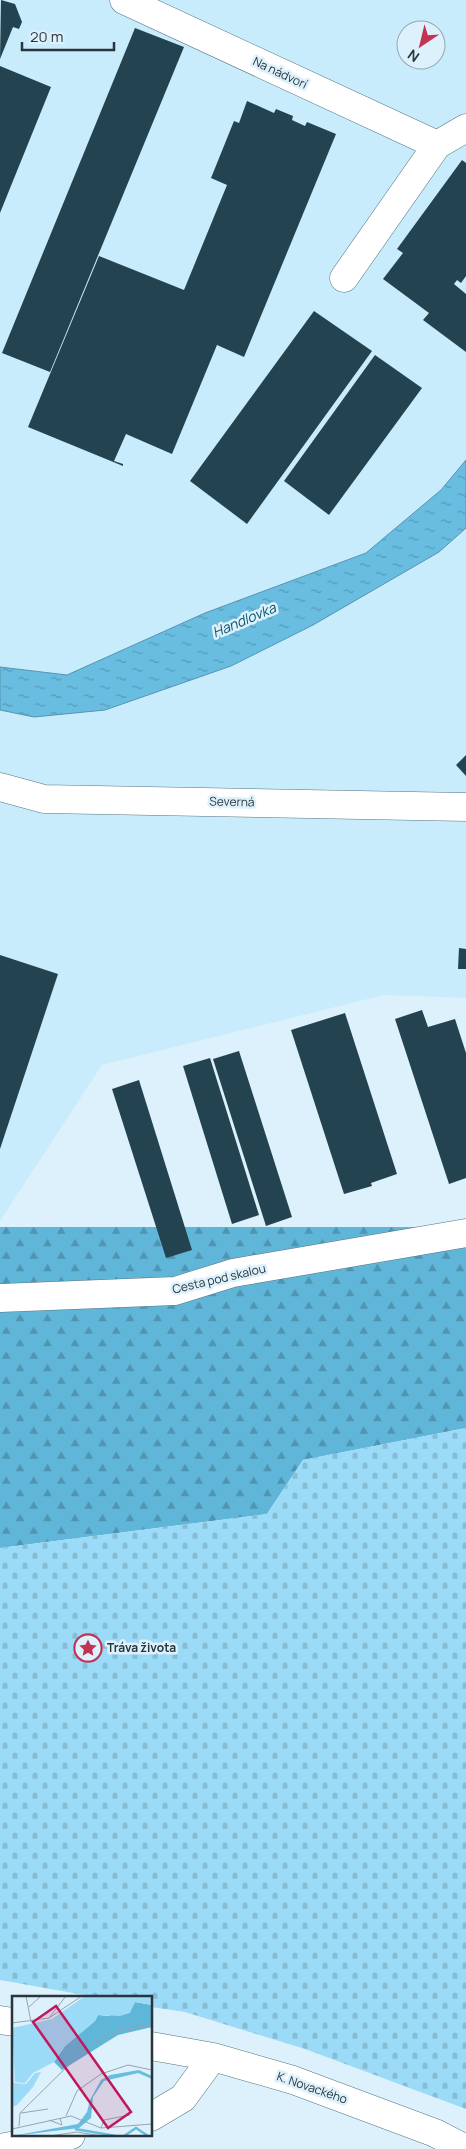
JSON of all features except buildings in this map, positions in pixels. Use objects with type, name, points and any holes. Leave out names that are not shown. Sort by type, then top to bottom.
[{"type":"street","name":"Na nádvorí","points":[[124,0],[436,145]]},
{"type":"street","points":[[344,278],[436,145],[466,128]]},
{"type":"street","name":"Severná","points":[[0,787],[44,799],[466,806]]},
{"type":"street","name":"Cesta pod skalou","points":[[0,1298],[175,1291],[233,1273],[466,1233]]},
{"type":"street","name":"K. Novackého","points":[[152,2046],[214,2057],[293,2080],[435,2133],[466,2149]]},
{"type":"street","points":[[152,2116],[183,2098],[214,2057]]},
{"type":"street","points":[[0,2148],[66,2136]]},
{"type":"shaded area","points":[[0,0],[466,0],[466,998],[384,995],[102,1065],[0,1221]]},
{"type":"green space","points":[[0,1227],[466,1227],[466,1428],[303,1460],[267,1514],[0,1548]]},
{"type":"green space","points":[[466,1428],[466,2109],[305,2049],[185,2012],[152,2007],[152,1996],[90,1996],[0,1980],[0,1548],[267,1514],[303,1460]]},
{"type":"water","name":"Handlovka","points":[[466,460],[466,528],[439,552],[313,625],[231,666],[105,710],[34,717],[0,710],[0,667],[67,675],[205,613],[366,553],[441,490]]},
{"type":"place","name":"Tráva života","points":[[88,1648]]}]
